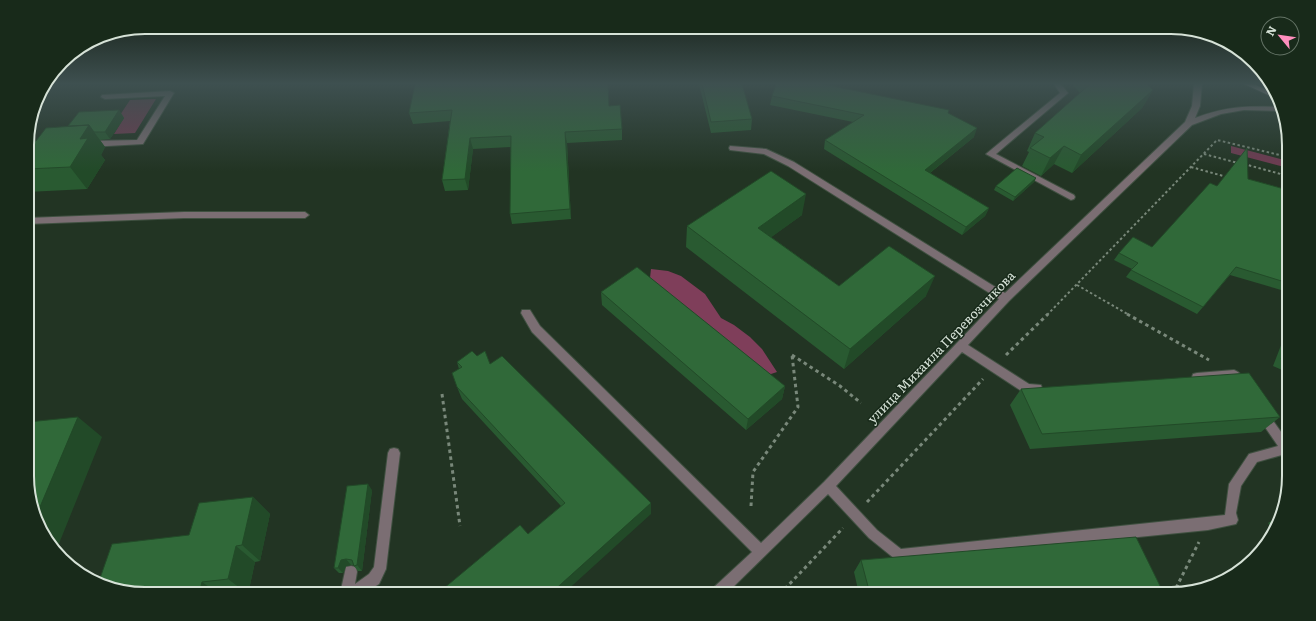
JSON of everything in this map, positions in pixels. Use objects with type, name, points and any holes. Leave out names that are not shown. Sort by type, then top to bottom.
[{"type":"street","points":[[80,145],[140,142],[158,113]]},
{"type":"street","points":[[1040,113],[990,154],[1071,197]]},
{"type":"street","points":[[1189,122],[1193,113]]},
{"type":"street","points":[[1189,122],[1216,113]]},
{"type":"street","name":"улица Михаила Перевозчикова","points":[[724,587],[828,486],[1006,298],[1189,122]]},
{"type":"street","points":[[733,148],[766,152],[791,164],[1006,298]]},
{"type":"street","points":[[34,221],[184,215],[305,215]]},
{"type":"street","points":[[526,313],[536,329],[760,552]]},
{"type":"street","points":[[962,346],[993,368],[1027,389],[1051,388]]},
{"type":"street","points":[[1186,377],[1234,374],[1247,392]]},
{"type":"street","points":[[1256,405],[1282,440]]},
{"type":"street","points":[[828,486],[873,534],[899,555],[1208,524],[1232,520],[1230,513],[1235,484],[1253,458],[1282,450]]},
{"type":"street","points":[[362,587],[374,579],[380,569],[394,453]]},
{"type":"street","points":[[348,587],[350,572]]},
{"type":"path","points":[[787,587],[993,368],[1077,285],[1217,140],[1282,156]]},
{"type":"path","points":[[1203,154],[1282,174]]},
{"type":"path","points":[[1191,167],[1228,177]]},
{"type":"path","points":[[1077,285],[1234,374]]},
{"type":"path","points":[[751,506],[753,472],[798,407],[792,355],[840,386],[861,403]]},
{"type":"path","points":[[442,394],[460,526]]},
{"type":"path","points":[[1176,587],[1208,524]]},
{"type":"shaded area","points":[[121,113],[147,113],[135,133],[114,134],[124,118],[118,118]]},
{"type":"shaded area","points":[[1231,146],[1282,159],[1282,166],[1231,153]]},
{"type":"shaded area","points":[[651,269],[668,271],[681,276],[705,294],[721,318],[734,325],[750,337],[762,349],[777,372],[771,374],[764,373],[650,278]]},
{"type":"building","points":[[78,113],[117,113],[105,132],[94,132],[89,125],[68,126]]},
{"type":"building","points":[[452,113],[621,113],[622,129],[565,132],[570,209],[510,214],[511,136],[470,138],[465,179],[442,180]]},
{"type":"building","points":[[709,113],[750,113],[752,119],[711,122]]},
{"type":"building","points":[[854,113],[948,113],[977,128],[925,170],[989,208],[966,227],[825,140],[864,115]]},
{"type":"building","points":[[1057,113],[1128,113],[1081,155],[1064,146],[1050,158],[1030,148],[1044,137],[1035,133]]},
{"type":"building","points":[[89,125],[80,139],[88,138],[70,167],[34,169],[34,141],[36,141],[46,128]]},
{"type":"building","points":[[1247,148],[1248,179],[1282,188],[1282,281],[1236,267],[1203,307],[1131,270],[1138,263],[1119,253],[1133,237],[1152,247],[1210,183],[1217,186]]},
{"type":"building","points":[[1017,168],[1036,178],[1015,197],[996,186]]},
{"type":"building","points":[[771,171],[806,194],[758,228],[839,286],[889,246],[935,276],[850,349],[687,226]]},
{"type":"building","points":[[637,267],[785,386],[748,419],[601,292]]},
{"type":"building","points":[[472,351],[477,356],[485,351],[490,364],[502,356],[651,503],[558,587],[445,587],[520,525],[528,534],[565,503],[457,387],[452,373],[462,367],[457,362]]},
{"type":"building","points":[[1249,373],[1280,417],[1042,434],[1021,389]]},
{"type":"building","points":[[78,417],[39,509],[35,491],[34,476],[34,421]]},
{"type":"building","points":[[368,484],[357,565],[354,566],[352,560],[346,559],[341,560],[338,568],[334,568],[347,486]]},
{"type":"building","points":[[253,497],[242,545],[236,546],[228,579],[202,582],[201,587],[137,587],[123,585],[100,578],[112,544],[189,535],[199,503]]},
{"type":"building","points":[[1136,537],[1161,587],[868,587],[861,560]]}]
